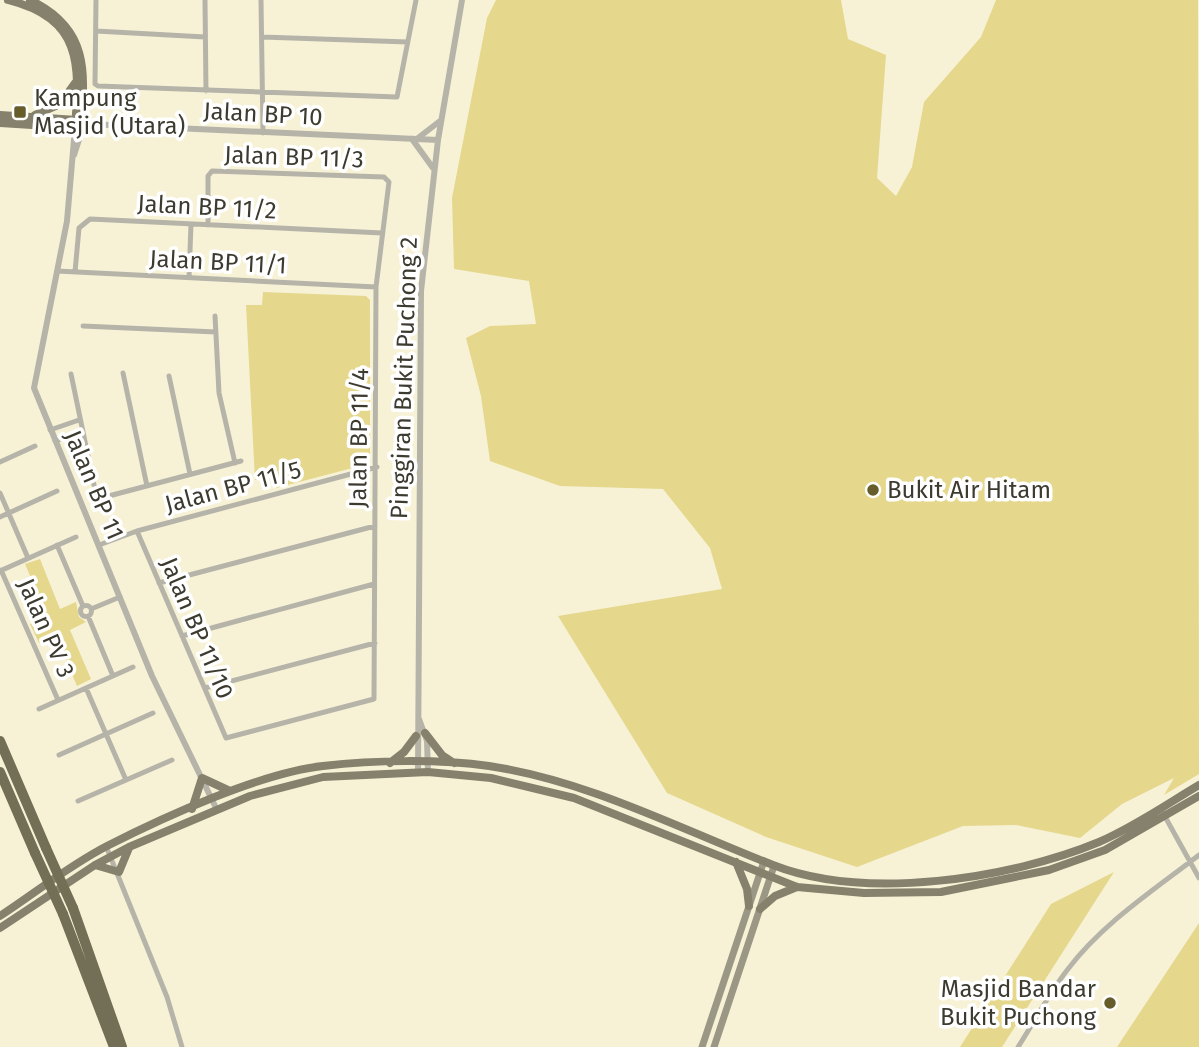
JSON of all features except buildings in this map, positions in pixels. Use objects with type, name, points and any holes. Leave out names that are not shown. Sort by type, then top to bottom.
[{"type":"highway","points":[[0,741],[46,848],[114,1047]]},
{"type":"highway","points":[[0,772],[35,853],[68,911],[122,1047]]},
{"type":"main road","points":[[8,0],[29,5],[62,32],[73,47],[80,124]]},
{"type":"main road","points":[[30,0],[46,8],[78,43],[83,58],[80,124]]},
{"type":"main road","points":[[22,118],[55,108],[69,95],[77,80]]},
{"type":"main road","points":[[0,115],[80,124]]},
{"type":"main road","points":[[0,123],[80,124]]},
{"type":"main road","points":[[390,763],[421,735],[454,764]]},
{"type":"main road","points":[[0,916],[106,846],[211,799],[323,766],[390,763],[491,766],[575,786],[774,866],[901,889]]},
{"type":"main road","points":[[0,928],[94,864],[129,846],[250,796],[323,777],[428,772],[491,778],[574,799],[797,887],[901,889],[992,884],[1049,870],[1105,850],[1199,785]]},
{"type":"main road","points":[[192,809],[202,778],[220,788],[235,791]]},
{"type":"main road","points":[[1162,812],[1199,796]]},
{"type":"main road","points":[[94,864],[119,872],[129,846]]},
{"type":"main road","points":[[702,1047],[764,861]]},
{"type":"main road","points":[[735,862],[747,889],[749,906]]},
{"type":"main road","points":[[714,1047],[774,866]]},
{"type":"main road","points":[[760,909],[775,896],[797,887]]},
{"type":"main road","points":[[710,1022],[721,1026]]},
{"type":"street","points":[[96,0],[95,83],[98,86],[262,94],[398,96],[416,0]]},
{"type":"street","points":[[205,0],[206,91]]},
{"type":"street","points":[[261,0],[263,133]]},
{"type":"street","name":"Pinggiran Bukit Puchong 2","points":[[428,772],[419,717],[421,291],[438,140],[462,0]]},
{"type":"street","points":[[96,31],[205,37]]},
{"type":"street","points":[[262,37],[408,43]]},
{"type":"street","points":[[434,170],[414,139],[441,120]]},
{"type":"street","name":"Jalan BP 10","points":[[80,124],[438,140]]},
{"type":"street","name":"Jalan BP 11","points":[[80,124],[57,271],[34,378],[37,400],[152,676],[217,810]]},
{"type":"street","name":"Jalan BP 11/3","points":[[208,225],[208,176],[212,171],[387,179]]},
{"type":"street","name":"Jalan BP 11/4","points":[[226,738],[374,699],[376,287],[387,179]]},
{"type":"street","name":"Jalan BP 11/2","points":[[75,272],[79,228],[90,219],[382,233]]},
{"type":"street","points":[[189,278],[191,224]]},
{"type":"street","name":"Jalan BP 11/1","points":[[57,271],[376,287]]},
{"type":"street","points":[[71,374],[94,485],[98,493],[105,497],[238,462],[219,393],[215,316]]},
{"type":"street","points":[[83,327],[216,332]]},
{"type":"street","points":[[123,373],[147,486]]},
{"type":"street","points":[[170,376],[190,474]]},
{"type":"street","points":[[50,430],[79,421]]},
{"type":"street","points":[[55,440],[82,432]]},
{"type":"street","points":[[0,462],[35,446]]},
{"type":"street","name":"Jalan BP 11/5","points":[[99,545],[137,531],[377,467]]},
{"type":"street","points":[[0,517],[57,491]]},
{"type":"street","points":[[0,493],[28,558]]},
{"type":"street","points":[[159,583],[375,526]]},
{"type":"street","name":"Jalan BP 11/10","points":[[137,531],[226,738]]},
{"type":"street","points":[[1,570],[76,537]]},
{"type":"street","points":[[57,545],[83,606],[81,612],[88,616],[113,676]]},
{"type":"street","name":"Jalan PV 3","points":[[1,570],[58,700]]},
{"type":"street","points":[[182,636],[374,584]]},
{"type":"street","points":[[83,606],[91,609],[120,597]]},
{"type":"street","points":[[88,616],[91,609]]},
{"type":"street","points":[[205,688],[375,643]]},
{"type":"street","points":[[39,709],[133,667]]},
{"type":"street","points":[[86,688],[126,780]]},
{"type":"street","points":[[59,755],[153,713]]},
{"type":"street","name":"Pinggiran Bukit Puchong 2","points":[[418,773],[421,735]]},
{"type":"street","points":[[78,801],[172,760]]},
{"type":"street","points":[[1162,812],[1199,878]]},
{"type":"street","points":[[106,846],[119,872],[167,997],[182,1047]]},
{"type":"street","points":[[1018,1047],[1068,969],[1092,943],[1199,855]]},
{"type":"shaded area","points":[[496,0],[841,0],[848,39],[886,55],[877,178],[896,196],[912,167],[924,102],[981,37],[996,0],[1198,0],[1199,774],[1164,795],[1174,778],[1122,804],[1080,838],[1016,825],[963,826],[857,867],[766,837],[667,793],[558,616],[722,589],[710,548],[663,489],[560,486],[490,461],[481,396],[466,338],[490,326],[536,324],[529,281],[454,269],[452,198],[487,18]]},
{"type":"shaded area","points":[[263,292],[366,296],[370,300],[370,457],[364,465],[276,488],[273,475],[255,480],[246,305],[262,305]]},
{"type":"shaded area","points":[[40,559],[60,609],[76,602],[79,617],[86,622],[70,630],[91,679],[77,686],[56,637],[39,643],[30,624],[47,616],[25,564]]},
{"type":"shaded area","points":[[1114,872],[1002,1047],[960,1047],[1051,904]]},
{"type":"shaded area","points":[[1199,923],[1199,1047],[1117,1047]]},
{"type":"place","name":"Kampung Masjid (Utara)","points":[[20,112]]},
{"type":"place","name":"Bukit Air Hitam","points":[[873,490]]},
{"type":"place","name":"Masjid Bandar Bukit Puchong","points":[[1110,1003]]}]
